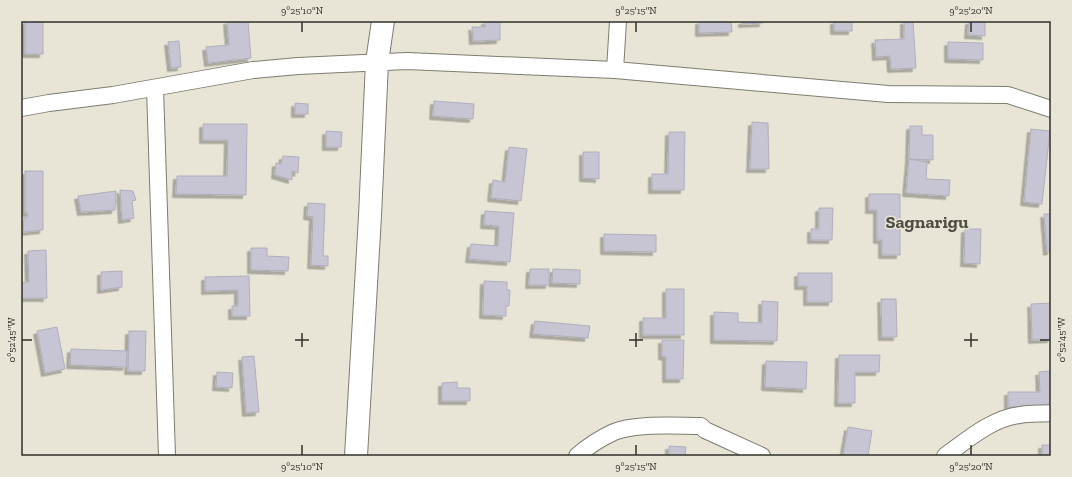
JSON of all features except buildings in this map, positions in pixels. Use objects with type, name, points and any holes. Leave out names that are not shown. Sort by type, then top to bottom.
[{"type":"street","points":[[356,456],[370,216],[377,62],[383,21]]},
{"type":"street","points":[[615,70],[618,21]]},
{"type":"street","points":[[21,108],[155,88],[252,70],[280,67],[407,61],[615,70],[888,94],[1008,95],[1051,109]]},
{"type":"street","points":[[155,88],[167,456]]},
{"type":"street","points":[[945,456],[968,439],[998,421],[1019,415],[1051,413]]},
{"type":"street","points":[[577,456],[587,448],[614,432],[626,428],[665,425],[701,426],[705,430],[762,456]]},
{"type":"district","name":"Sagnarigu","points":[[927,222]]}]
